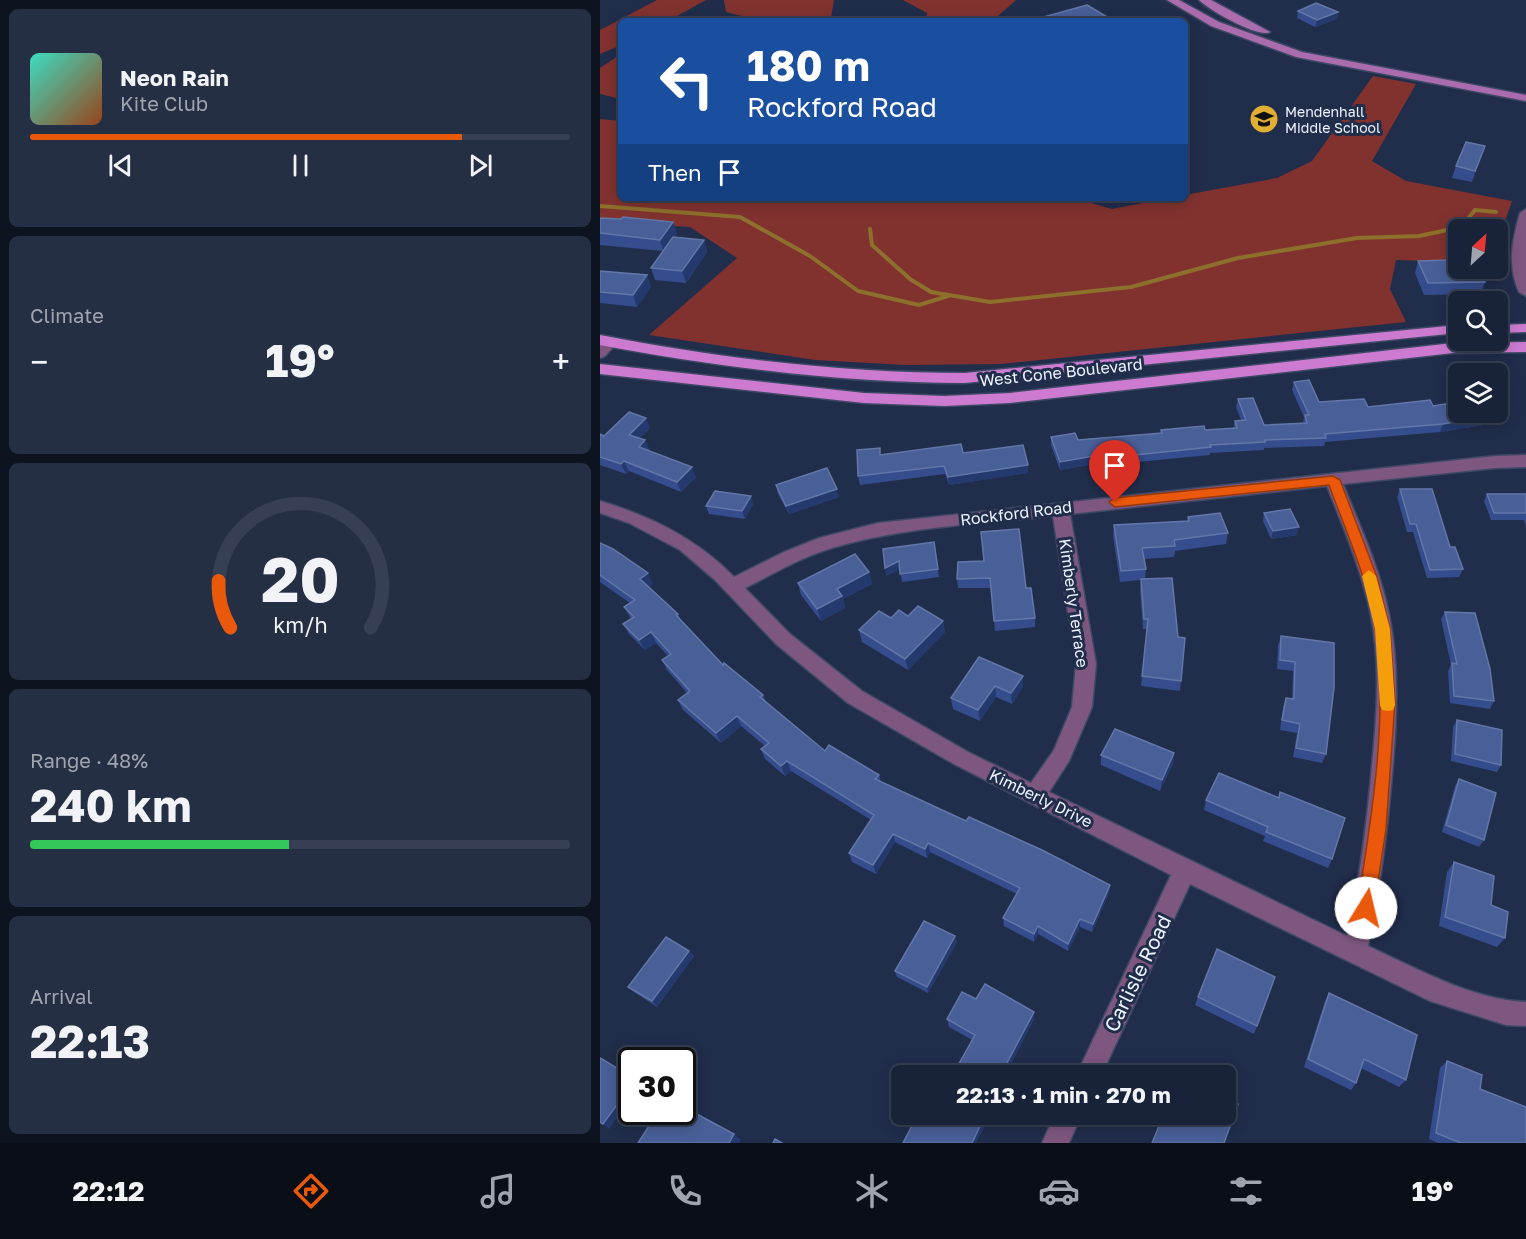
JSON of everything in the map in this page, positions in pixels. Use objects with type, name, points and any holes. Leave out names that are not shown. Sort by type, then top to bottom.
[{"type":"main road","points":[[1508,329],[1526,328]]},
{"type":"main road","name":"West Cone Boulevard","points":[[604,345],[911,379],[965,378],[1448,330]]},
{"type":"main road","name":"West Cone Boulevard","points":[[600,369],[864,398],[944,401],[1010,398],[1453,348],[1526,347]]},
{"type":"street","points":[[1172,0],[1215,24],[1268,45],[1329,62],[1357,65],[1526,98]]},
{"type":"street","points":[[1204,0],[1230,16],[1277,38],[1357,65]]},
{"type":"street","points":[[1526,213],[1516,256],[1520,281],[1526,292]]},
{"type":"street","name":"Rockford Road","points":[[732,586],[790,556],[825,543],[878,530],[1060,508],[1495,462],[1526,461]]},
{"type":"street","points":[[1333,480],[1372,588],[1383,629],[1388,702],[1378,829],[1366,908],[1355,951]]},
{"type":"street","name":"Kimberly Drive","points":[[600,507],[635,519],[686,545],[732,586],[783,639],[855,697],[961,758],[1184,870],[1439,992],[1506,1013],[1526,1014]]},
{"type":"street","name":"Kimberly Terrace","points":[[1035,795],[1062,755],[1082,706],[1086,664],[1060,508]]},
{"type":"street","name":"Carlisle Road","points":[[1093,1065],[1171,903],[1184,870]]},
{"type":"street","points":[[1055,1143],[1064,1125]]},
{"type":"shaded area","points":[[657,0],[706,0],[673,18],[623,18]]},
{"type":"shaded area","points":[[724,0],[834,0],[831,17],[824,18],[752,18],[726,12]]},
{"type":"shaded area","points":[[903,0],[1016,0],[995,18],[927,18],[927,13]]},
{"type":"shaded area","points":[[618,21],[618,46],[600,54],[600,30]]},
{"type":"shaded area","points":[[618,56],[618,98],[600,94],[600,68]]},
{"type":"shaded area","points":[[1373,76],[1416,84],[1372,161],[1406,181],[1512,201],[1506,219],[1448,219],[1448,262],[1396,260],[1390,289],[1406,322],[1001,364],[905,365],[815,360],[649,335],[737,258],[690,227],[600,222],[600,119],[618,121],[618,201],[1084,201],[1112,209],[1153,201],[1188,201],[1188,194],[1277,178],[1312,161]]},
{"type":"building","points":[[1316,3],[1338,12],[1317,20],[1298,11]]},
{"type":"building","points":[[1087,5],[1109,18],[1040,18]]},
{"type":"building","points":[[1466,142],[1485,146],[1475,171],[1456,166]]},
{"type":"building","points":[[623,217],[673,222],[660,240],[600,233],[600,218],[621,219]]},
{"type":"building","points":[[673,237],[704,240],[682,271],[651,268]]},
{"type":"building","points":[[1448,260],[1448,279],[1484,279],[1485,282],[1428,283],[1418,261]]},
{"type":"building","points":[[600,271],[647,275],[633,295],[600,292]]},
{"type":"building","points":[[1309,380],[1319,402],[1364,399],[1368,407],[1430,400],[1433,406],[1448,404],[1449,423],[1325,434],[1326,438],[1210,445],[1211,447],[1106,458],[1105,454],[1060,462],[1051,437],[1075,433],[1078,440],[1162,433],[1161,430],[1204,426],[1205,430],[1237,428],[1235,421],[1246,420],[1238,399],[1253,398],[1264,425],[1307,423],[1305,415],[1309,415],[1294,382]]},
{"type":"building","points":[[629,412],[646,418],[629,435],[645,440],[639,447],[692,467],[677,482],[624,461],[621,464],[600,457],[600,434],[604,436]]},
{"type":"building","points":[[961,444],[963,453],[1023,445],[1028,465],[948,477],[944,466],[858,476],[857,450],[880,448],[880,455]]},
{"type":"building","points":[[827,468],[837,489],[786,506],[776,485]]},
{"type":"building","points":[[1400,489],[1432,489],[1450,547],[1455,547],[1463,569],[1430,570],[1416,524],[1410,524]]},
{"type":"building","points":[[715,491],[751,496],[742,511],[706,506]]},
{"type":"building","points":[[1487,494],[1526,494],[1526,513],[1494,513]]},
{"type":"building","points":[[1290,509],[1299,527],[1273,531],[1264,513]]},
{"type":"building","points":[[1220,513],[1228,533],[1174,540],[1175,546],[1142,548],[1146,569],[1121,571],[1114,525],[1189,521],[1188,517]]},
{"type":"building","points":[[1019,529],[1026,588],[1031,588],[1035,618],[994,621],[990,578],[957,579],[958,562],[984,561],[981,532]]},
{"type":"building","points":[[934,542],[938,569],[900,574],[899,561],[885,568],[883,549]]},
{"type":"building","points":[[600,543],[613,549],[648,573],[640,579],[678,614],[676,615],[723,665],[724,663],[763,695],[760,697],[825,751],[829,745],[879,775],[875,779],[966,821],[969,817],[1042,850],[1110,885],[1093,924],[1080,919],[1068,944],[1038,926],[1034,934],[1003,918],[1020,888],[928,843],[925,849],[893,834],[873,865],[849,853],[874,815],[787,761],[781,766],[761,749],[769,743],[737,716],[716,733],[678,700],[690,691],[662,660],[671,654],[651,632],[639,640],[623,624],[634,617],[624,607],[635,600],[600,575]]},
{"type":"building","points":[[855,554],[869,572],[837,589],[842,596],[817,609],[798,583]]},
{"type":"building","points":[[1172,578],[1178,637],[1185,638],[1181,681],[1142,676],[1148,619],[1144,619],[1141,579]]},
{"type":"building","points":[[918,606],[943,621],[905,659],[859,630],[879,611],[891,618],[899,610],[908,616]]},
{"type":"building","points":[[1445,612],[1475,613],[1490,669],[1494,701],[1454,696],[1452,663],[1457,664]]},
{"type":"building","points":[[1281,636],[1334,643],[1334,688],[1326,754],[1296,748],[1300,724],[1282,720],[1286,698],[1294,699],[1295,662],[1280,660]]},
{"type":"building","points":[[979,657],[1023,676],[1011,693],[995,686],[978,710],[951,698]]},
{"type":"building","points":[[1457,720],[1502,730],[1501,765],[1455,754]]},
{"type":"building","points":[[1115,729],[1174,753],[1162,780],[1101,755]]},
{"type":"building","points":[[1219,773],[1279,798],[1280,792],[1345,818],[1332,859],[1266,832],[1268,827],[1206,800]]},
{"type":"building","points":[[1459,779],[1496,793],[1484,840],[1446,825]]},
{"type":"building","points":[[1454,862],[1494,876],[1491,905],[1508,912],[1505,938],[1445,917]]},
{"type":"building","points":[[924,921],[955,936],[927,987],[895,971]]},
{"type":"building","points":[[666,937],[689,951],[652,1001],[628,987]]},
{"type":"building","points":[[1217,949],[1275,977],[1257,1026],[1198,997]]},
{"type":"building","points":[[985,984],[1034,1012],[1006,1065],[958,1065],[975,1035],[947,1019],[962,992],[976,999]]},
{"type":"building","points":[[1329,993],[1417,1035],[1406,1080],[1364,1059],[1356,1083],[1308,1059]]},
{"type":"building","points":[[600,1058],[618,1069],[618,1103],[603,1124],[600,1122]]},
{"type":"building","points":[[1447,1061],[1482,1075],[1480,1089],[1526,1107],[1526,1143],[1461,1143],[1436,1133]]},
{"type":"building","points":[[696,1114],[734,1134],[729,1143],[638,1143],[650,1125],[696,1125]]},
{"type":"building","points":[[912,1125],[981,1125],[972,1143],[903,1143]]},
{"type":"building","points":[[1159,1125],[1230,1125],[1224,1143],[1152,1143]]},
{"type":"waterway","points":[[600,206],[740,217],[810,256],[858,291],[919,305],[948,296]]},
{"type":"waterway","points":[[870,229],[872,245],[910,279],[931,292],[990,302],[1131,287],[1238,258],[1357,238],[1419,236],[1461,227],[1475,210],[1496,212]]},
{"type":"slow traffic","points":[[1369,576],[1383,629],[1388,705]]},
{"type":"place","name":"Mendenhall Middle School","points":[[1264,119]]},
{"type":"route","points":[[1115,502],[1333,480],[1370,577],[1383,629],[1388,702],[1378,829],[1366,908]]}]
